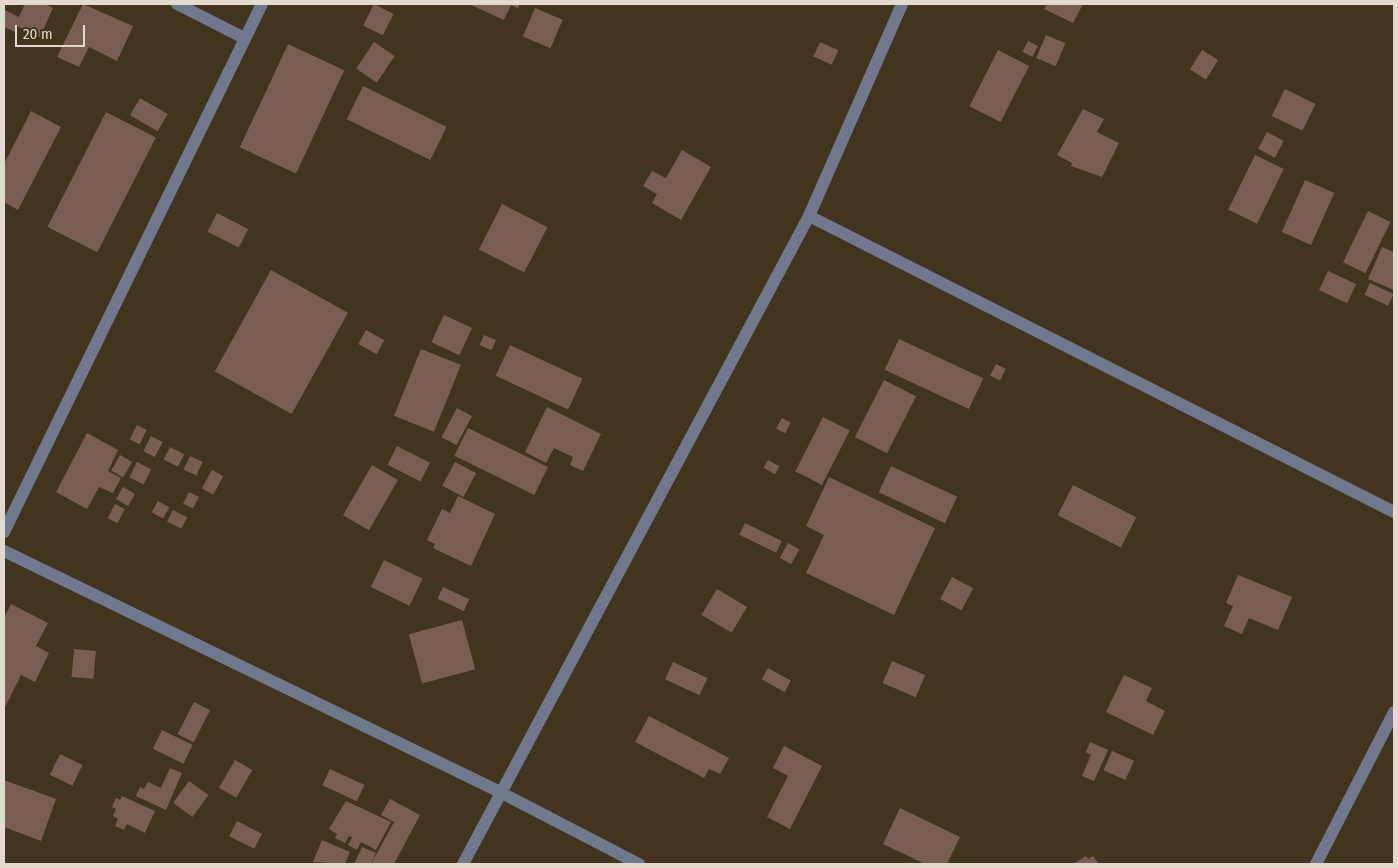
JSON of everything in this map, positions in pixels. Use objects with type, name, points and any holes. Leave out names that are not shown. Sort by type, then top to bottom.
[{"type":"street","points":[[177,4],[244,38]]},
{"type":"street","points":[[4,532],[262,4]]},
{"type":"street","points":[[463,864],[809,216],[902,4]]},
{"type":"street","points":[[809,216],[1394,512]]},
{"type":"street","points":[[4,551],[500,792],[639,864]]},
{"type":"street","points":[[1316,864],[1394,712]]},
{"type":"building","points":[[25,4],[44,4],[53,8],[40,37],[17,26],[15,32],[4,27],[5,10],[19,17]]},
{"type":"building","points":[[83,4],[133,26],[117,61],[89,47],[79,67],[57,57]]},
{"type":"building","points":[[374,4],[394,14],[383,35],[363,25]]},
{"type":"building","points":[[469,4],[520,4],[518,8],[511,5],[504,20]]},
{"type":"building","points":[[1047,4],[1083,4],[1073,23],[1044,9]]},
{"type":"building","points":[[535,8],[563,20],[551,48],[523,37]]},
{"type":"building","points":[[1046,35],[1065,43],[1056,66],[1036,58]]},
{"type":"building","points":[[1028,41],[1038,46],[1032,57],[1023,52]]},
{"type":"building","points":[[374,42],[395,56],[377,83],[356,69]]},
{"type":"building","points":[[820,42],[838,50],[832,65],[813,57]]},
{"type":"building","points":[[288,44],[344,70],[296,174],[240,147]]},
{"type":"building","points":[[998,50],[1029,66],[1001,122],[969,106]]},
{"type":"building","points":[[1202,50],[1218,60],[1206,80],[1190,70]]},
{"type":"building","points":[[363,86],[447,127],[430,160],[347,119]]},
{"type":"building","points":[[1285,89],[1316,104],[1302,131],[1272,116]]},
{"type":"building","points":[[140,98],[168,114],[158,131],[130,115]]},
{"type":"building","points":[[1083,109],[1104,119],[1097,132],[1119,143],[1102,177],[1071,166],[1072,163],[1057,155]]},
{"type":"building","points":[[31,111],[61,127],[18,210],[4,202],[4,164]]},
{"type":"building","points":[[106,112],[156,137],[97,252],[47,227]]},
{"type":"building","points":[[1267,132],[1284,141],[1275,158],[1258,149]]},
{"type":"building","points":[[682,150],[711,167],[681,220],[652,203],[657,194],[643,186],[652,171],[666,178]]},
{"type":"building","points":[[1255,155],[1284,169],[1257,224],[1228,210]]},
{"type":"building","points":[[1305,180],[1334,193],[1311,245],[1282,232]]},
{"type":"building","points":[[502,204],[547,227],[524,273],[479,249]]},
{"type":"building","points":[[1368,211],[1390,222],[1365,273],[1343,262]]},
{"type":"building","points":[[217,213],[248,229],[239,248],[207,232]]},
{"type":"building","points":[[1382,247],[1394,252],[1394,290],[1368,279]]},
{"type":"building","points":[[271,270],[348,313],[292,414],[215,371]]},
{"type":"building","points":[[1328,271],[1356,284],[1347,303],[1319,290]]},
{"type":"building","points":[[1370,283],[1394,294],[1388,306],[1365,295]]},
{"type":"building","points":[[444,315],[472,328],[459,355],[431,342]]},
{"type":"building","points":[[366,330],[384,340],[377,354],[358,344]]},
{"type":"building","points":[[484,335],[496,340],[492,350],[480,345]]},
{"type":"building","points":[[899,339],[983,378],[969,409],[885,370]]},
{"type":"building","points":[[510,345],[583,379],[568,410],[496,376]]},
{"type":"building","points":[[421,349],[461,365],[434,432],[394,416]]},
{"type":"building","points":[[996,364],[1006,369],[1000,381],[990,376]]},
{"type":"building","points":[[884,380],[916,396],[887,453],[855,437]]},
{"type":"building","points":[[547,407],[601,434],[583,471],[570,465],[573,457],[554,448],[546,463],[525,452]]},
{"type":"building","points":[[457,408],[472,416],[457,445],[442,437]]},
{"type":"building","points":[[823,417],[850,431],[822,485],[795,471]]},
{"type":"building","points":[[782,418],[791,423],[785,433],[776,428]]},
{"type":"building","points":[[137,425],[147,430],[140,444],[130,439]]},
{"type":"building","points":[[468,428],[548,467],[534,495],[454,456]]},
{"type":"building","points":[[87,433],[118,450],[108,471],[121,478],[113,493],[99,487],[87,509],[56,492]]},
{"type":"building","points":[[151,436],[163,442],[155,457],[143,451]]},
{"type":"building","points":[[397,446],[430,463],[420,482],[387,465]]},
{"type":"building","points":[[170,447],[184,454],[178,467],[164,459]]},
{"type":"building","points":[[120,455],[132,462],[123,478],[111,471]]},
{"type":"building","points":[[190,456],[203,462],[196,476],[184,470]]},
{"type":"building","points":[[768,460],[779,466],[775,474],[764,468]]},
{"type":"building","points":[[137,462],[151,469],[144,484],[129,477]]},
{"type":"building","points":[[455,462],[476,473],[464,497],[442,486]]},
{"type":"building","points":[[372,465],[398,480],[369,530],[343,515]]},
{"type":"building","points":[[891,466],[957,497],[945,523],[879,492]]},
{"type":"building","points":[[212,470],[223,476],[213,495],[202,488]]},
{"type":"building","points":[[829,477],[935,528],[894,615],[806,573],[824,535],[806,526]]},
{"type":"building","points":[[1073,485],[1136,517],[1121,548],[1058,515]]},
{"type":"building","points":[[123,487],[135,494],[128,506],[116,499]]},
{"type":"building","points":[[189,492],[199,497],[193,509],[183,504]]},
{"type":"building","points":[[458,496],[495,514],[471,566],[433,548],[435,544],[427,540],[442,509],[450,513]]},
{"type":"building","points":[[158,501],[169,507],[163,519],[152,512]]},
{"type":"building","points":[[115,504],[125,509],[118,523],[108,518]]},
{"type":"building","points":[[173,510],[187,517],[181,529],[167,522]]},
{"type":"building","points":[[745,523],[782,541],[776,553],[739,535]]},
{"type":"building","points":[[788,543],[799,549],[791,564],[780,558]]},
{"type":"building","points":[[384,560],[423,579],[409,606],[371,587]]},
{"type":"building","points":[[1238,575],[1292,597],[1278,630],[1249,618],[1242,634],[1224,626],[1233,606],[1226,603]]},
{"type":"building","points":[[952,577],[973,588],[961,610],[940,599]]},
{"type":"building","points":[[443,587],[469,599],[464,611],[438,599]]},
{"type":"building","points":[[717,589],[747,607],[732,633],[702,615]]},
{"type":"building","points":[[11,604],[48,623],[36,646],[49,653],[35,682],[21,675],[4,709],[4,618]]},
{"type":"building","points":[[462,620],[475,669],[422,683],[409,634]]},
{"type":"building","points":[[74,649],[96,651],[93,679],[72,677]]},
{"type":"building","points":[[892,661],[925,675],[916,697],[883,683]]},
{"type":"building","points":[[673,662],[707,678],[699,695],[665,679]]},
{"type":"building","points":[[768,668],[791,681],[784,692],[762,679]]},
{"type":"building","points":[[1124,675],[1152,688],[1146,701],[1165,711],[1153,735],[1106,712]]},
{"type":"building","points":[[194,702],[210,710],[194,742],[178,734]]},
{"type":"building","points":[[649,716],[729,758],[720,774],[709,769],[704,778],[635,742]]},
{"type":"building","points":[[162,730],[193,745],[183,764],[153,749]]},
{"type":"building","points":[[1090,742],[1108,750],[1094,781],[1082,776],[1091,755],[1086,752]]},
{"type":"building","points":[[784,746],[822,766],[790,829],[767,817],[788,776],[773,768]]},
{"type":"building","points":[[1112,751],[1134,761],[1125,780],[1103,770]]},
{"type":"building","points":[[60,754],[82,765],[72,786],[50,775]]},
{"type":"building","points":[[235,760],[252,770],[236,798],[219,788]]},
{"type":"building","points":[[170,768],[182,773],[166,810],[136,796],[140,787],[144,789],[148,782],[161,788]]},
{"type":"building","points":[[330,769],[364,785],[357,801],[322,785]]},
{"type":"building","points":[[4,780],[56,799],[41,841],[4,827]]},
{"type":"building","points":[[189,781],[208,795],[193,817],[173,803]]},
{"type":"building","points":[[122,796],[155,811],[145,833],[127,824],[124,830],[115,826],[118,819],[113,816],[116,809],[112,807],[116,798],[120,800]]},
{"type":"building","points":[[390,799],[420,815],[394,864],[371,864],[394,822],[381,815]]},
{"type":"building","points":[[346,801],[391,822],[376,850],[361,842],[357,850],[348,845],[352,837],[349,836],[345,843],[335,838],[337,834],[329,829]]},
{"type":"building","points":[[900,808],[960,837],[947,864],[925,864],[883,844]]},
{"type":"building","points":[[237,821],[262,834],[254,849],[229,836]]},
{"type":"building","points":[[322,840],[350,852],[345,864],[313,862]]},
{"type":"building","points":[[362,847],[376,853],[371,864],[354,864]]},
{"type":"building","points":[[1086,856],[1088,859],[1093,856],[1099,864],[1073,864]]}]
